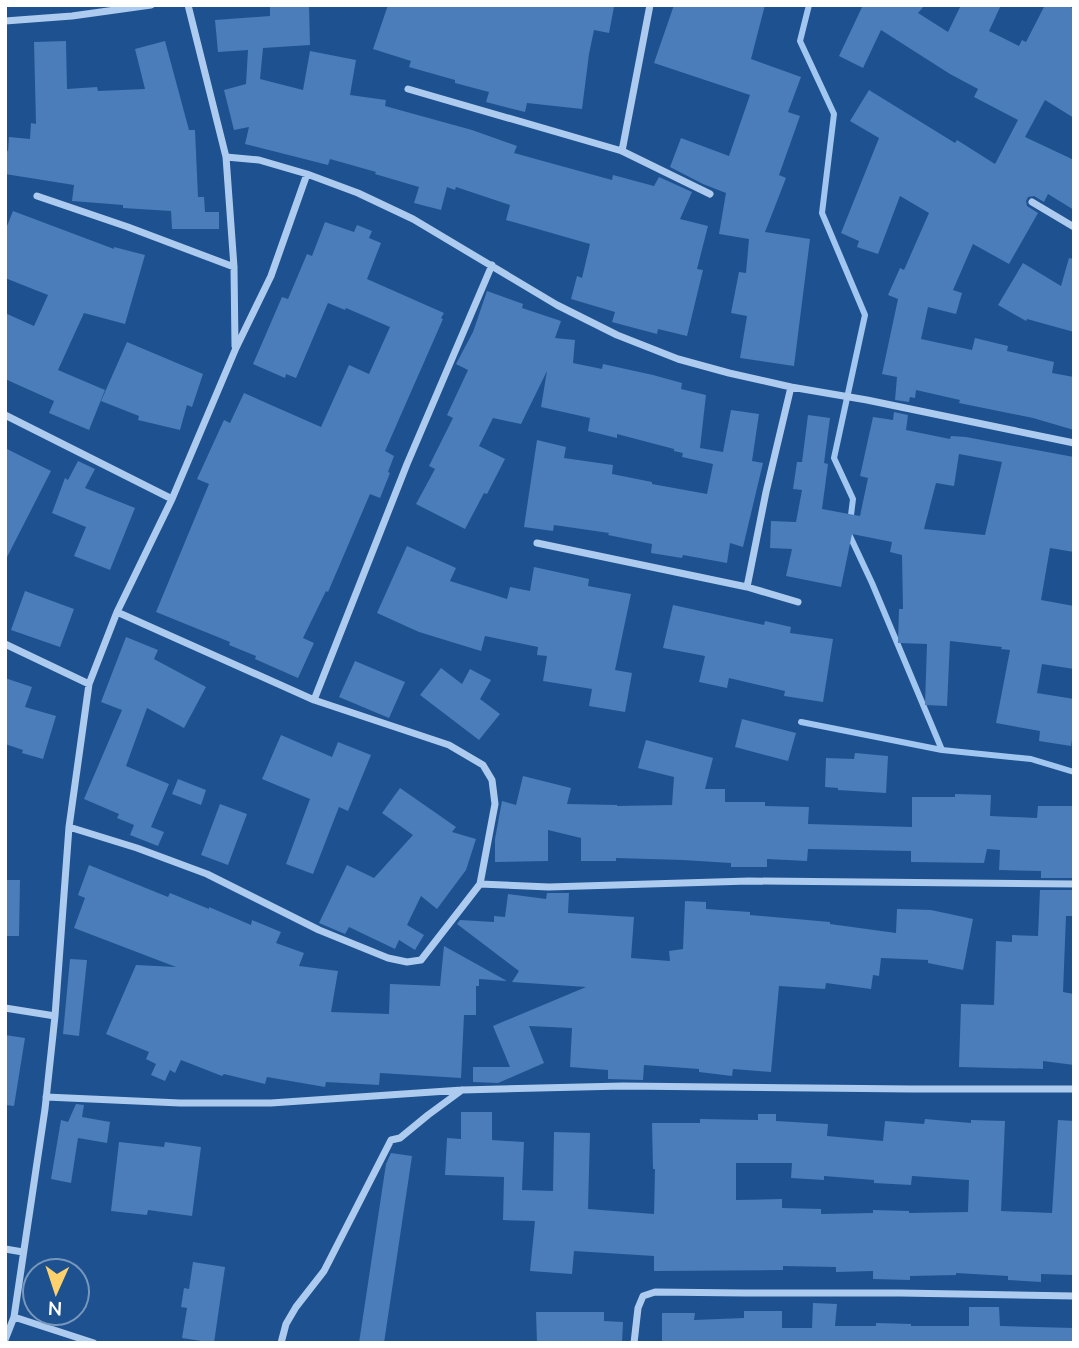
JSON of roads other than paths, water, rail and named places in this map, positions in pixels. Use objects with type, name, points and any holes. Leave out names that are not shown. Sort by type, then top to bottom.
[{"type":"street","points":[[5,21],[72,16],[150,5]]},
{"type":"street","points":[[188,5],[226,157],[234,267],[236,348]]},
{"type":"street","points":[[622,151],[650,5]]},
{"type":"street","points":[[408,89],[622,151],[710,194]]},
{"type":"street","points":[[226,157],[259,160],[358,193],[413,219],[557,305],[629,340],[678,359],[792,387],[1074,443]]},
{"type":"street","points":[[5,1340],[14,1317],[46,1097],[69,827],[89,684],[117,612],[172,499],[236,348],[271,275],[307,174]]},
{"type":"street","points":[[37,196],[234,267]]},
{"type":"street","points":[[1032,202],[1074,227]]},
{"type":"street","points":[[314,700],[407,464],[492,265]]},
{"type":"street","points":[[747,587],[766,492],[792,387]]},
{"type":"street","points":[[5,415],[172,499]]},
{"type":"street","points":[[537,543],[747,587],[798,602]]},
{"type":"street","points":[[69,827],[207,874],[319,930],[388,958],[407,962],[421,960],[480,884],[495,804],[492,780],[483,765],[449,745],[314,700],[117,612]]},
{"type":"street","points":[[5,644],[89,684]]},
{"type":"street","points":[[480,884],[550,887],[748,881],[1074,884]]},
{"type":"street","points":[[5,1008],[55,1016]]},
{"type":"street","points":[[46,1097],[180,1103],[271,1103],[462,1090],[623,1086],[1074,1089]]},
{"type":"street","points":[[281,1343],[286,1324],[324,1271],[391,1140],[400,1138],[462,1090]]},
{"type":"street","points":[[5,1249],[23,1252]]},
{"type":"street","points":[[634,1343],[638,1308],[643,1296],[655,1292],[1074,1296]]},
{"type":"street","points":[[14,1317],[94,1343]]},
{"type":"waterway","points":[[809,5],[800,41],[834,114],[822,213],[865,315],[834,458],[853,499],[850,523]]},
{"type":"waterway","points":[[849,534],[942,750]]},
{"type":"waterway","points":[[801,722],[942,750],[1031,759],[1074,772]]}]
